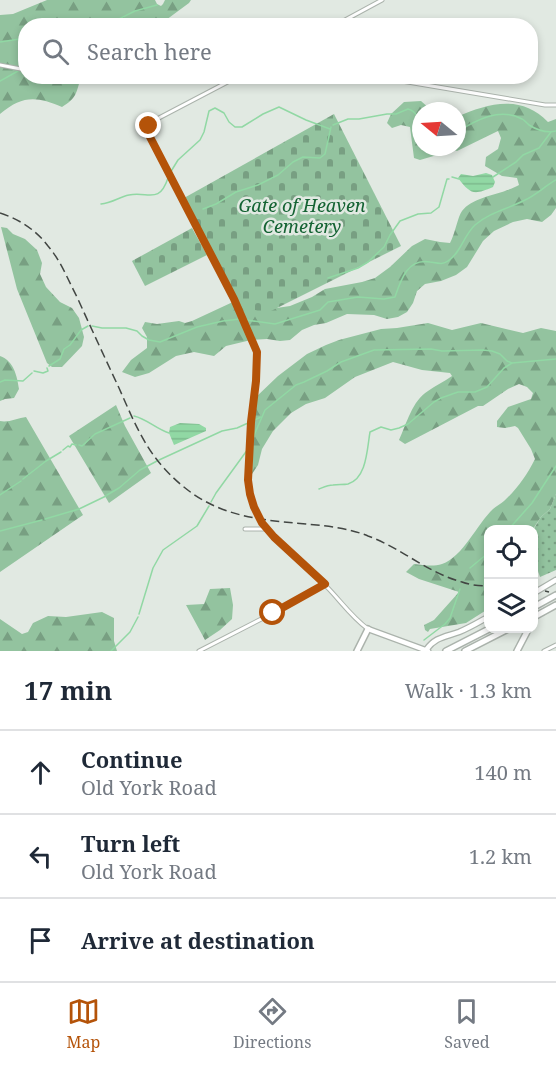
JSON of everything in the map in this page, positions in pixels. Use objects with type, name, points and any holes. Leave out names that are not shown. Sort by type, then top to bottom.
[{"type":"highway","points":[[538,605],[556,595]]},
{"type":"highway","points":[[538,615],[556,605]]},
{"type":"highway","points":[[538,619],[549,609]]},
{"type":"highway","points":[[359,651],[370,630]]},
{"type":"highway","points":[[446,651],[484,632]]},
{"type":"highway","points":[[465,651],[500,633]]},
{"type":"highway","points":[[517,651],[526,633]]},
{"type":"main road","points":[[538,591],[556,580]]},
{"type":"main road","points":[[370,630],[427,650],[430,644],[439,638],[462,631],[484,620]]},
{"type":"street","points":[[349,18],[382,0]]},
{"type":"street","points":[[0,65],[18,68]]},
{"type":"street","points":[[224,84],[157,119],[149,126],[148,131],[234,299],[257,352],[248,480],[257,514],[267,529],[325,584],[353,616],[370,630]]},
{"type":"street","points":[[420,84],[556,105]]},
{"type":"street","points":[[246,529],[267,529]]},
{"type":"street","points":[[199,651],[325,584]]},
{"type":"street","points":[[544,651],[556,645]]},
{"type":"green space","points":[[47,0],[155,0],[161,6],[165,0],[191,0],[169,18],[18,18],[18,84],[79,84],[73,98],[62,107],[30,99],[15,103],[0,114],[0,15],[13,14]]},
{"type":"green space","points":[[421,101],[422,102],[412,102],[412,142],[410,127],[401,125],[392,128],[387,123],[391,114],[404,102]]},
{"type":"green space","points":[[516,104],[538,113],[548,122],[556,119],[556,208],[542,222],[527,219],[513,222],[494,231],[483,241],[467,267],[456,275],[425,284],[417,291],[407,312],[387,319],[374,315],[347,314],[302,330],[290,340],[251,340],[226,346],[214,356],[194,352],[176,356],[149,373],[135,377],[122,372],[131,360],[147,348],[147,337],[142,328],[145,322],[157,324],[179,321],[185,323],[235,301],[263,310],[290,306],[325,289],[375,278],[412,246],[425,239],[450,243],[461,213],[467,206],[519,185],[517,178],[502,176],[485,166],[486,157],[498,149],[501,138],[498,131],[466,147],[466,113],[492,105]]},
{"type":"green space","name":"Gate of Heaven Cemetery","points":[[334,114],[401,246],[265,314],[238,303],[184,198]]},
{"type":"green space","points":[[414,156],[434,156],[420,160]]},
{"type":"green space","points":[[1,227],[25,239],[37,250],[42,263],[40,274],[46,287],[60,302],[72,308],[79,318],[84,337],[82,346],[62,367],[52,367],[47,363],[17,289]]},
{"type":"green space","points":[[192,228],[207,255],[145,286],[132,261]]},
{"type":"green space","points":[[428,323],[452,330],[481,323],[523,333],[541,328],[556,331],[556,494],[550,509],[536,525],[484,525],[484,612],[466,623],[430,629],[428,632],[424,625],[434,620],[459,592],[419,579],[406,572],[414,564],[428,566],[442,564],[457,555],[487,515],[509,496],[525,476],[535,459],[531,449],[518,428],[515,426],[497,427],[497,421],[508,407],[531,399],[533,393],[527,387],[519,384],[508,389],[483,406],[478,406],[405,444],[399,440],[418,400],[452,376],[450,373],[422,370],[393,362],[355,377],[325,398],[306,404],[291,413],[273,431],[262,449],[258,465],[252,474],[255,398],[278,376],[307,354],[339,340],[381,329]]},
{"type":"green space","points":[[0,356],[12,365],[19,389],[14,398],[0,401]]},
{"type":"green space","points":[[116,405],[151,473],[109,503],[69,436]]},
{"type":"green space","points":[[26,417],[83,515],[0,572],[0,421]]},
{"type":"green space","points":[[556,494],[556,570],[540,577],[538,525],[536,525],[550,509]]},
{"type":"green space","points":[[230,588],[233,605],[232,619],[205,640],[186,605],[204,604],[210,589]]},
{"type":"green space","points":[[102,612],[114,618],[114,641],[117,651],[0,651],[0,619],[22,634],[28,632],[33,623],[48,616],[66,617]]},
{"type":"shaded area","points":[[486,173],[492,175],[495,182],[493,187],[477,192],[466,188],[458,178],[461,174],[473,176]]},
{"type":"shaded area","points":[[180,423],[199,424],[206,428],[206,431],[174,445],[169,433],[170,427]]},
{"type":"waterway","points":[[121,18],[157,5]]},
{"type":"waterway","points":[[0,42],[18,39]]},
{"type":"waterway","points":[[0,81],[18,71]]},
{"type":"waterway","points":[[170,173],[178,160],[200,140],[209,111],[215,108],[224,113],[235,127],[242,127],[279,107],[330,129]]},
{"type":"waterway","points":[[333,125],[348,119],[412,110]]},
{"type":"waterway","points":[[466,127],[488,116],[505,114],[523,119],[539,130],[556,131]]},
{"type":"waterway","points":[[203,209],[236,192],[278,175],[303,157],[320,158],[325,154],[331,127]]},
{"type":"waterway","points":[[493,177],[523,155],[539,148],[551,132]]},
{"type":"waterway","points":[[452,177],[459,179]]},
{"type":"waterway","points":[[101,204],[129,195],[157,194],[165,186],[168,178]]},
{"type":"waterway","points":[[328,278],[358,268],[368,262],[384,247],[400,221],[418,214],[431,213],[439,207],[447,179],[449,179]]},
{"type":"waterway","points":[[246,320],[275,324],[320,310],[328,302],[358,297],[384,299],[395,297],[406,271],[416,263],[446,262],[456,254],[475,225],[529,198],[556,180]]},
{"type":"waterway","points":[[92,326],[126,328],[137,331],[149,340],[160,342],[197,327],[240,319]]},
{"type":"waterway","points":[[49,366],[60,359],[64,349],[70,345],[81,330],[88,326]]},
{"type":"waterway","points":[[252,440],[265,410],[296,385],[341,362],[374,350],[483,350],[500,354],[512,363]]},
{"type":"waterway","points":[[319,489],[329,485],[348,484],[359,476],[365,462],[370,432],[381,427],[391,430],[399,428],[408,424],[441,398],[458,392],[475,392],[487,387],[504,368],[512,363],[556,359]]},
{"type":"waterway","points":[[34,371],[43,373],[48,371],[47,368]]},
{"type":"waterway","points":[[0,382],[23,381],[32,373]]},
{"type":"waterway","points":[[134,416],[169,433]]},
{"type":"waterway","points":[[254,420],[261,417]]},
{"type":"waterway","points":[[79,445],[82,446],[95,434],[130,418]]},
{"type":"waterway","points":[[159,460],[222,431],[248,423]]},
{"type":"waterway","points":[[63,450],[72,444],[76,445]]},
{"type":"waterway","points":[[211,502],[248,449]]},
{"type":"waterway","points":[[23,479],[61,452]]},
{"type":"waterway","points":[[107,495],[140,470],[157,461]]},
{"type":"waterway","points":[[512,525],[532,503],[556,466]]},
{"type":"waterway","points":[[0,495],[21,481]]},
{"type":"waterway","points":[[45,519],[79,509],[106,496]]},
{"type":"waterway","points":[[139,614],[153,568],[163,550],[197,526],[209,506]]},
{"type":"waterway","points":[[0,531],[42,520]]},
{"type":"waterway","points":[[470,568],[484,556]]},
{"type":"waterway","points":[[424,640],[450,618],[460,589]]},
{"type":"waterway","points":[[111,651],[130,632],[138,617]]},
{"type":"railway","points":[[0,213],[14,218],[33,230],[61,264],[143,439],[163,467],[179,483],[211,504],[246,516],[361,533],[450,578],[484,586]]},
{"type":"railway","points":[[545,591],[549,592]]},
{"type":"route","points":[[149,126],[150,137],[234,299],[257,352],[248,480],[254,507],[262,523],[274,537],[325,584],[273,613]]}]
